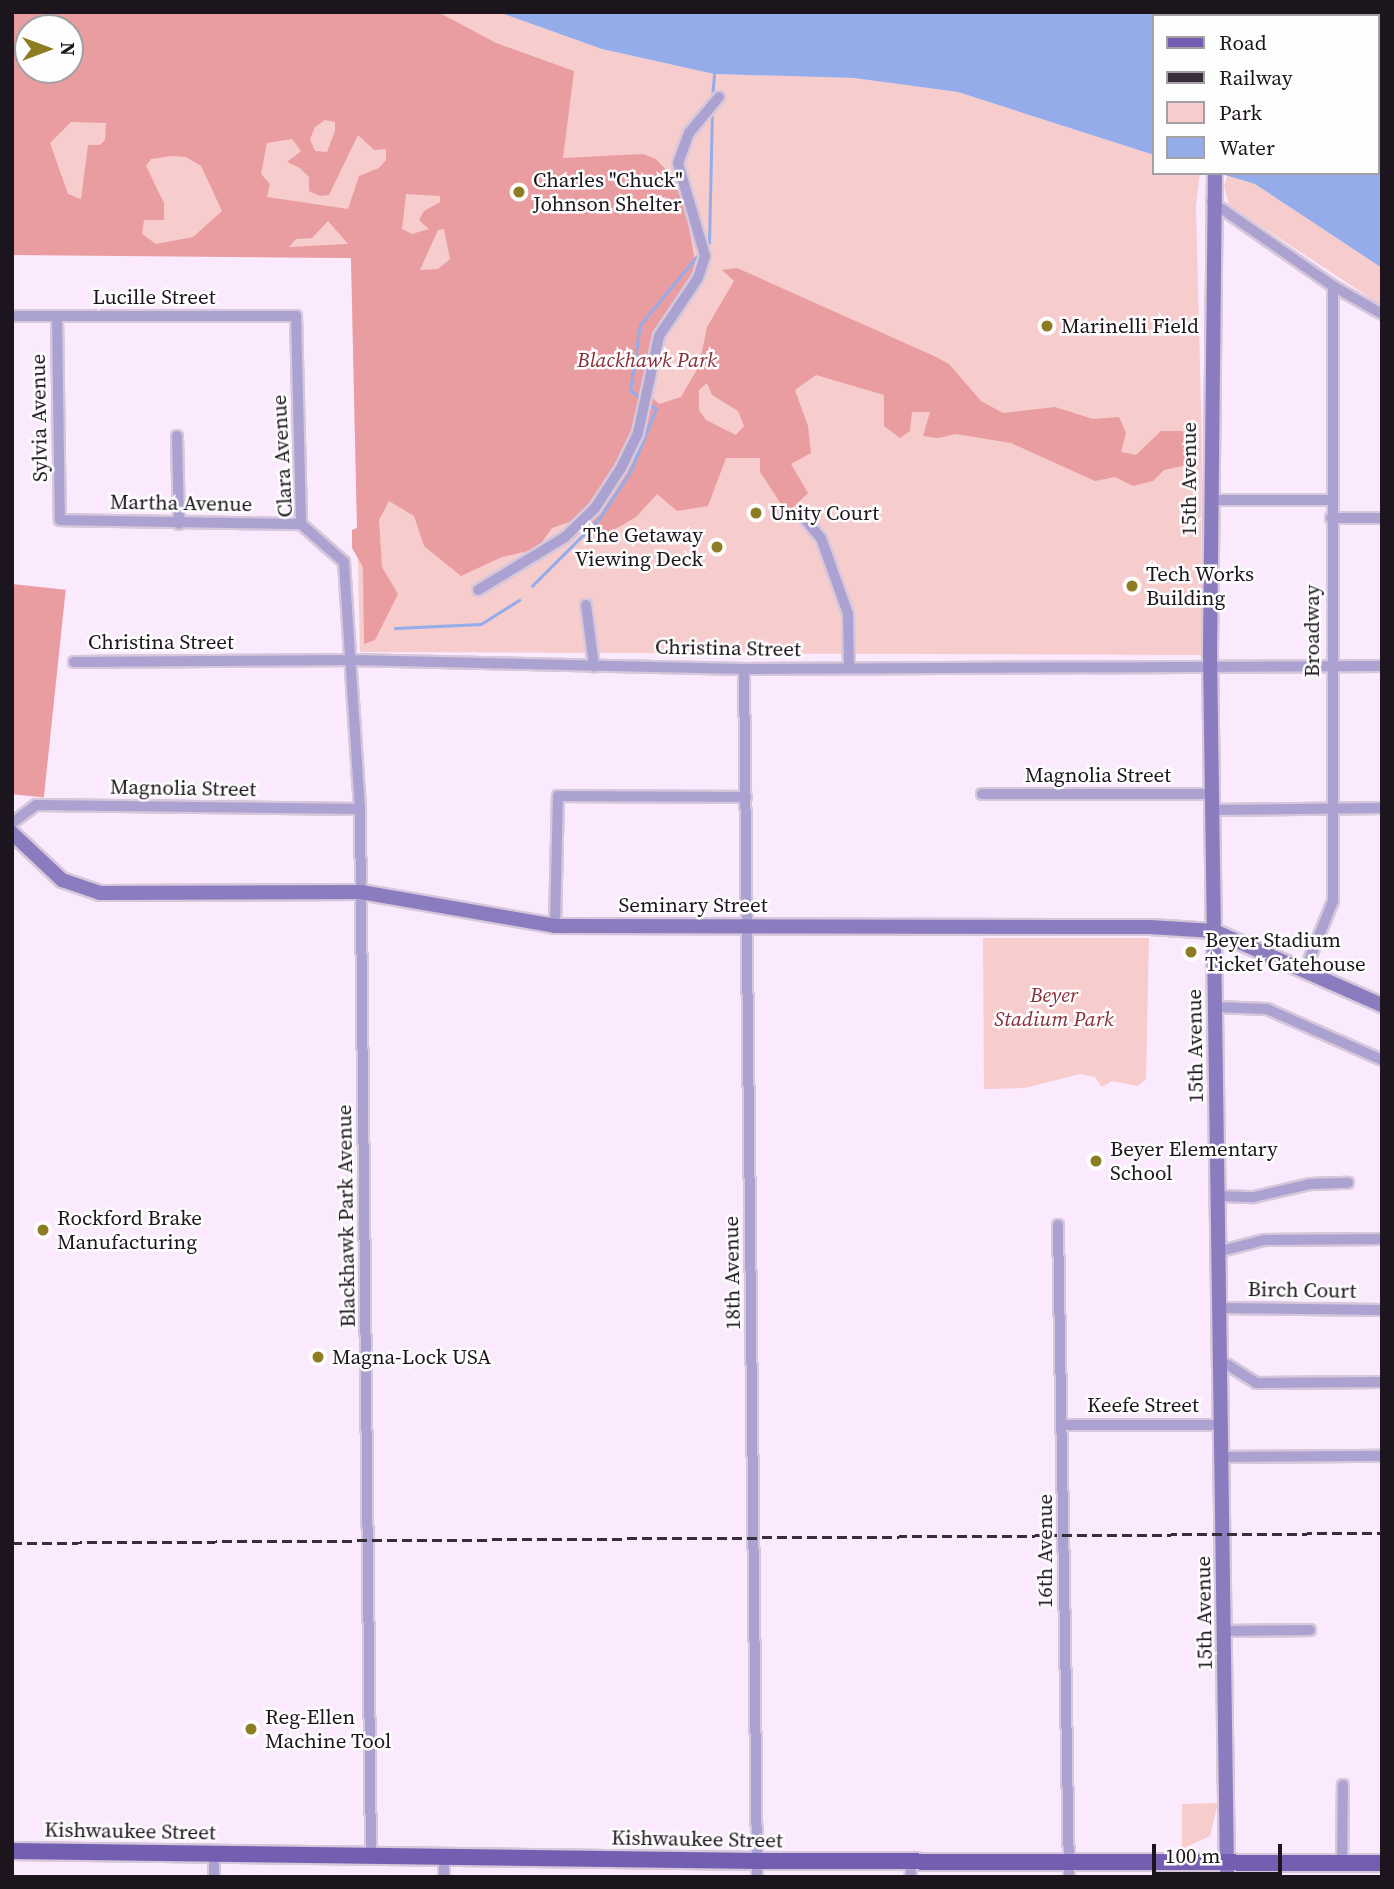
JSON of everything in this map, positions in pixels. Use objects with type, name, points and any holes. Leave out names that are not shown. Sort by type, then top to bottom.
[{"type":"main road","name":"15th Avenue","points":[[1214,175],[1211,201],[1210,665],[1222,1251],[1227,1870]]},
{"type":"main road","name":"Seminary Street","points":[[12,833],[62,880],[100,893],[361,892],[555,926],[1150,927],[1214,932],[1382,1005]]},
{"type":"main road","name":"Kishwaukee Street","points":[[12,1851],[444,1855],[757,1869],[1227,1870],[1382,1863]]},
{"type":"street","points":[[478,590],[565,537],[595,508],[621,468],[638,433],[659,336],[698,278],[705,256],[678,163],[689,133],[719,97]]},
{"type":"street","points":[[1211,201],[1333,286],[1382,314]]},
{"type":"street","name":"Broadway","points":[[1305,970],[1333,901],[1333,286]]},
{"type":"street","name":"Lucille Street","points":[[12,316],[296,316]]},
{"type":"street","name":"Sylvia Avenue","points":[[57,316],[60,520]]},
{"type":"street","name":"Clara Avenue","points":[[296,316],[301,524],[344,562],[352,660]]},
{"type":"street","points":[[177,436],[179,524]]},
{"type":"street","points":[[1210,500],[1331,500]]},
{"type":"street","points":[[804,518],[821,538],[848,614],[849,668]]},
{"type":"street","points":[[1331,518],[1382,518]]},
{"type":"street","name":"Martha Avenue","points":[[60,520],[301,524]]},
{"type":"street","points":[[586,605],[594,666]]},
{"type":"street","name":"Christina Street","points":[[74,662],[352,660],[744,669],[1382,666]]},
{"type":"street","name":"Blackhawk Park Avenue","points":[[352,660],[360,809],[370,1855]]},
{"type":"street","name":"18th Avenue","points":[[744,669],[757,1869]]},
{"type":"street","name":"Magnolia Street","points":[[982,794],[1213,794]]},
{"type":"street","points":[[555,926],[558,796],[746,797]]},
{"type":"street","name":"Magnolia Street","points":[[12,823],[36,805],[360,809]]},
{"type":"street","points":[[1213,810],[1382,808]]},
{"type":"street","points":[[1215,1007],[1267,1009],[1382,1060]]},
{"type":"street","points":[[1220,1196],[1254,1197],[1310,1184],[1348,1182]]},
{"type":"street","name":"16th Avenue","points":[[1058,1225],[1068,1870]]},
{"type":"street","points":[[1222,1251],[1264,1241],[1382,1239]]},
{"type":"street","name":"Birch Court","points":[[1222,1308],[1382,1310]]},
{"type":"street","points":[[1223,1362],[1256,1383],[1382,1382]]},
{"type":"street","name":"Keefe Street","points":[[1063,1425],[1223,1424]]},
{"type":"street","points":[[1223,1457],[1382,1456]]},
{"type":"street","points":[[1226,1631],[1310,1630]]},
{"type":"street","points":[[1342,1863],[1343,1785]]},
{"type":"street","points":[[214,1853],[214,1877]]},
{"type":"street","points":[[444,1855],[444,1877]]},
{"type":"green space","name":"Blackhawk Park","points":[[12,12],[498,12],[602,49],[714,74],[855,78],[958,92],[1152,154],[1152,175],[1200,175],[1196,206],[1202,446],[1201,655],[360,652],[351,258],[63,254],[27,84],[84,84],[84,14],[14,14],[14,21]]},
{"type":"green space","points":[[12,12],[438,12],[496,43],[574,71],[563,158],[643,154],[656,159],[672,176],[686,212],[697,271],[667,314],[651,349],[642,387],[659,404],[681,397],[699,366],[707,327],[734,281],[722,270],[737,268],[949,364],[981,401],[1003,413],[1055,407],[1093,419],[1119,417],[1126,433],[1121,452],[1136,455],[1161,431],[1182,431],[1200,449],[1187,465],[1164,470],[1153,481],[1133,486],[1115,477],[1095,481],[1011,443],[956,434],[938,438],[923,436],[930,412],[912,412],[910,431],[900,438],[884,426],[884,395],[816,375],[795,390],[808,426],[811,453],[791,464],[808,493],[787,513],[760,472],[760,458],[726,458],[708,506],[677,511],[657,494],[636,517],[600,538],[575,520],[552,528],[537,549],[502,557],[461,576],[424,546],[414,516],[389,501],[379,520],[382,567],[398,594],[375,640],[364,644],[363,567],[352,548],[352,530],[357,528],[351,258],[12,255]],"holes":[[[325,120],[335,122],[335,131],[327,152],[315,151],[310,139],[315,127]],[[71,122],[106,123],[105,140],[100,145],[88,145],[81,199],[68,194],[50,143]],[[358,135],[374,150],[386,149],[386,160],[379,168],[359,176],[348,209],[267,197],[270,184],[261,174],[267,143],[292,139],[301,151],[287,162],[300,168],[309,177],[309,191],[320,196],[329,195]],[[186,157],[201,166],[222,211],[193,237],[156,244],[142,234],[144,220],[164,220],[164,203],[146,166],[151,159]],[[406,194],[440,196],[440,202],[424,211],[419,220],[429,229],[412,234],[402,229]],[[328,221],[348,244],[289,247],[296,239],[312,238]],[[444,229],[450,259],[438,269],[420,270],[438,230]],[[707,383],[712,395],[738,411],[744,426],[736,435],[706,420],[699,410],[699,390]]]},
{"type":"green space","points":[[1227,176],[1255,184],[1382,268],[1382,306],[1229,205],[1224,186]]},
{"type":"green space","points":[[12,584],[66,590],[44,797],[12,794]]},
{"type":"green space","name":"Beyer Stadium Park","points":[[983,938],[1149,938],[1146,1079],[1138,1086],[1112,1081],[1102,1087],[1095,1077],[1080,1074],[1025,1088],[984,1089]]},
{"type":"green space","points":[[1218,1803],[1210,1836],[1182,1849],[1182,1804]]},
{"type":"water","points":[[498,12],[1328,14],[1152,14],[1152,154],[958,92],[854,78],[714,74],[602,49]]},
{"type":"water","points":[[1380,36],[1382,37],[1382,268],[1255,184],[1225,175],[1380,175]]},
{"type":"waterway","points":[[712,98],[714,74]]},
{"type":"waterway","points":[[709,243],[712,112]]},
{"type":"waterway","points":[[643,400],[630,391],[640,325],[697,256]]},
{"type":"waterway","points":[[532,586],[599,519],[630,472],[656,409],[648,404]]},
{"type":"waterway","points":[[395,628],[481,624],[519,600]]},
{"type":"railway","points":[[12,1543],[1382,1533]]},
{"type":"place","name":"Charles \"Chuck\" Johnson Shelter","points":[[519,192]]},
{"type":"place","name":"Marinelli Field","points":[[1047,326]]},
{"type":"place","name":"Unity Court","points":[[756,513]]},
{"type":"place","name":"The Getaway Viewing Deck","points":[[717,547]]},
{"type":"place","name":"Tech Works Building","points":[[1132,586]]},
{"type":"place","name":"Beyer Stadium Ticket Gatehouse","points":[[1191,952]]},
{"type":"place","name":"Beyer Elementary School","points":[[1096,1161]]},
{"type":"place","name":"Rockford Brake Manufacturing","points":[[43,1230]]},
{"type":"place","name":"Magna-Lock USA","points":[[318,1357]]},
{"type":"place","name":"Reg-Ellen Machine Tool","points":[[251,1729]]}]
